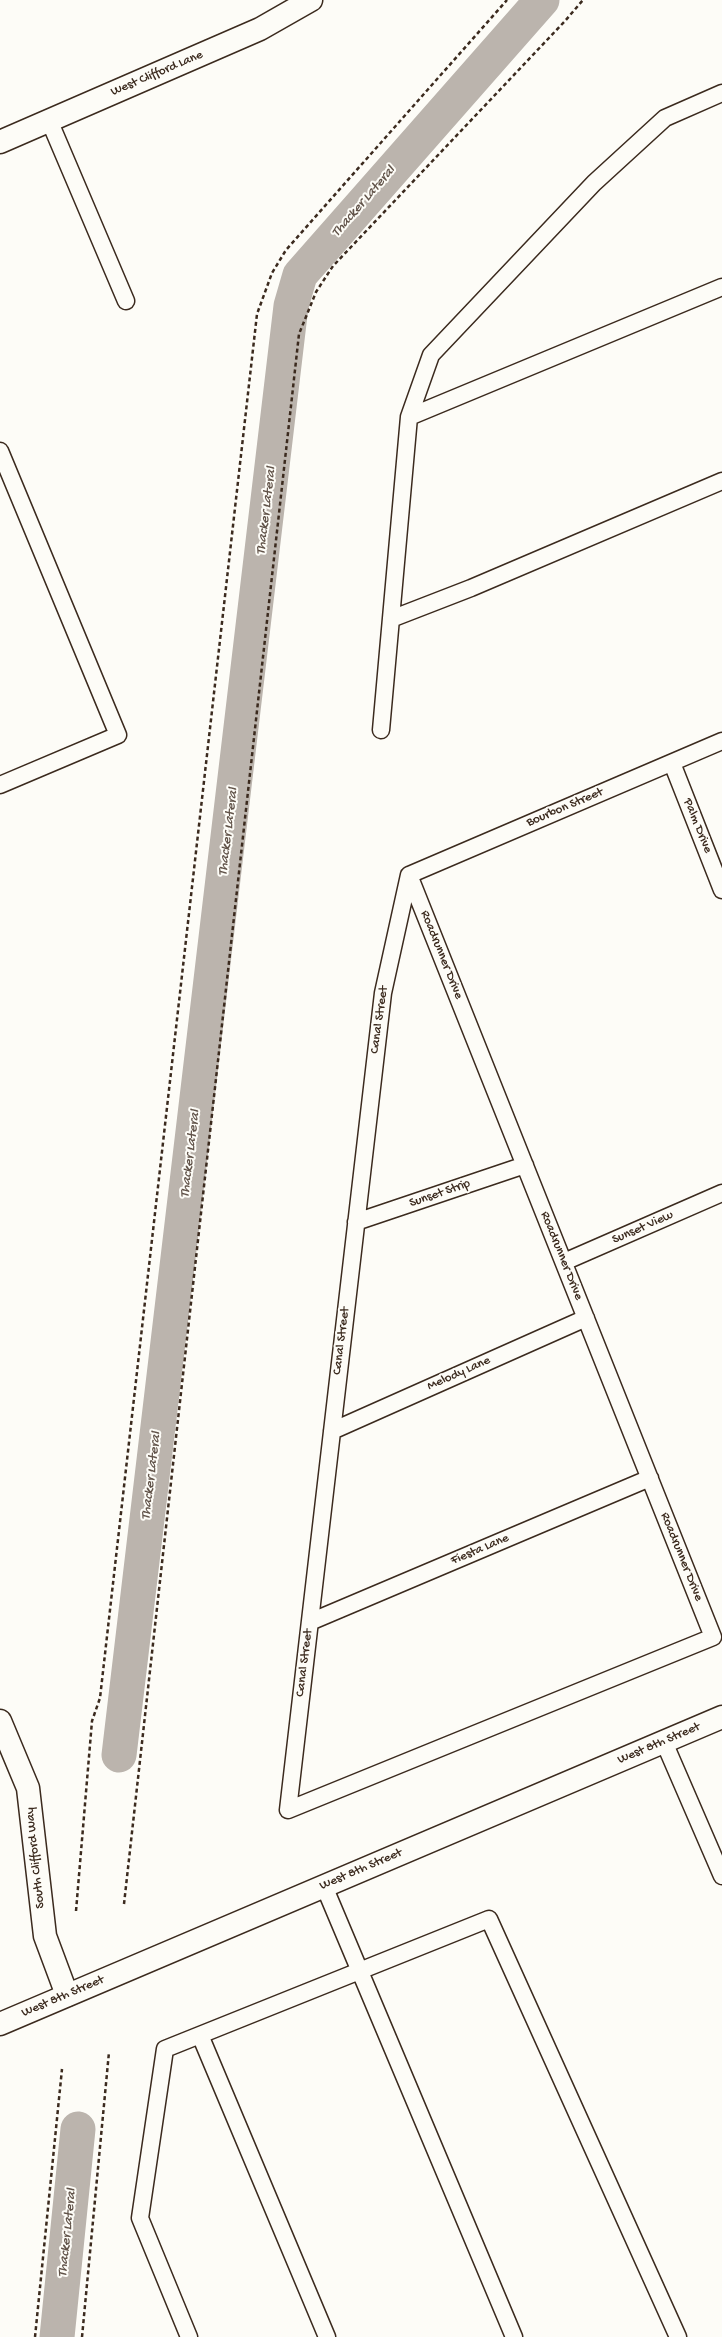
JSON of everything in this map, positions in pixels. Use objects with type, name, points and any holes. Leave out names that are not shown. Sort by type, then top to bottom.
[{"type":"main road","name":"West Clifford Lane","points":[[0,142],[260,29],[312,0]]},
{"type":"main road","name":"West 8th Street","points":[[0,2024],[722,1717]]},
{"type":"main road","name":"South Clifford Way","points":[[0,1721],[28,1788],[44,1936],[67,1995]]},
{"type":"lane","points":[[381,730],[409,417],[431,355],[588,189],[665,118],[722,93]]},
{"type":"lane","points":[[49,120],[126,301]]},
{"type":"lane","points":[[409,417],[722,287]]},
{"type":"lane","points":[[0,451],[118,735],[0,785]]},
{"type":"lane","points":[[391,619],[471,588],[722,481]]},
{"type":"lane","name":"Bourbon Street","points":[[409,875],[722,741]]},
{"type":"lane","name":"Palm Drive","points":[[672,762],[722,890]]},
{"type":"lane","name":"Roadrunner Drive","points":[[288,1810],[713,1637],[409,875]]},
{"type":"lane","name":"Canal Street","points":[[288,1810],[383,993],[409,875]]},
{"type":"lane","name":"Sunset Strip","points":[[356,1222],[525,1165]]},
{"type":"lane","name":"Sunset View","points":[[564,1262],[722,1193]]},
{"type":"lane","name":"Melody Lane","points":[[332,1430],[586,1318]]},
{"type":"lane","name":"Fiesta Lane","points":[[310,1622],[650,1478]]},
{"type":"lane","points":[[664,1742],[722,1876]]},
{"type":"lane","points":[[324,1886],[514,2337]]},
{"type":"lane","points":[[189,2337],[140,2218],[164,2050],[489,1919],[678,2337]]},
{"type":"lane","points":[[200,2036],[327,2337]]},
{"type":"path","points":[[76,1911],[92,1721],[100,1698],[257,314],[272,273],[286,250],[507,0]]},
{"type":"path","points":[[124,1904],[299,334],[316,292],[333,266],[565,21],[583,0]]},
{"type":"path","points":[[82,2337],[109,2052]]},
{"type":"path","points":[[35,2337],[62,2069]]},
{"type":"waterway","name":"Thacker Lateral","points":[[119,1755],[291,306],[300,275],[542,0]]},
{"type":"waterway","name":"Thacker Lateral","points":[[57,2337],[78,2129]]}]
